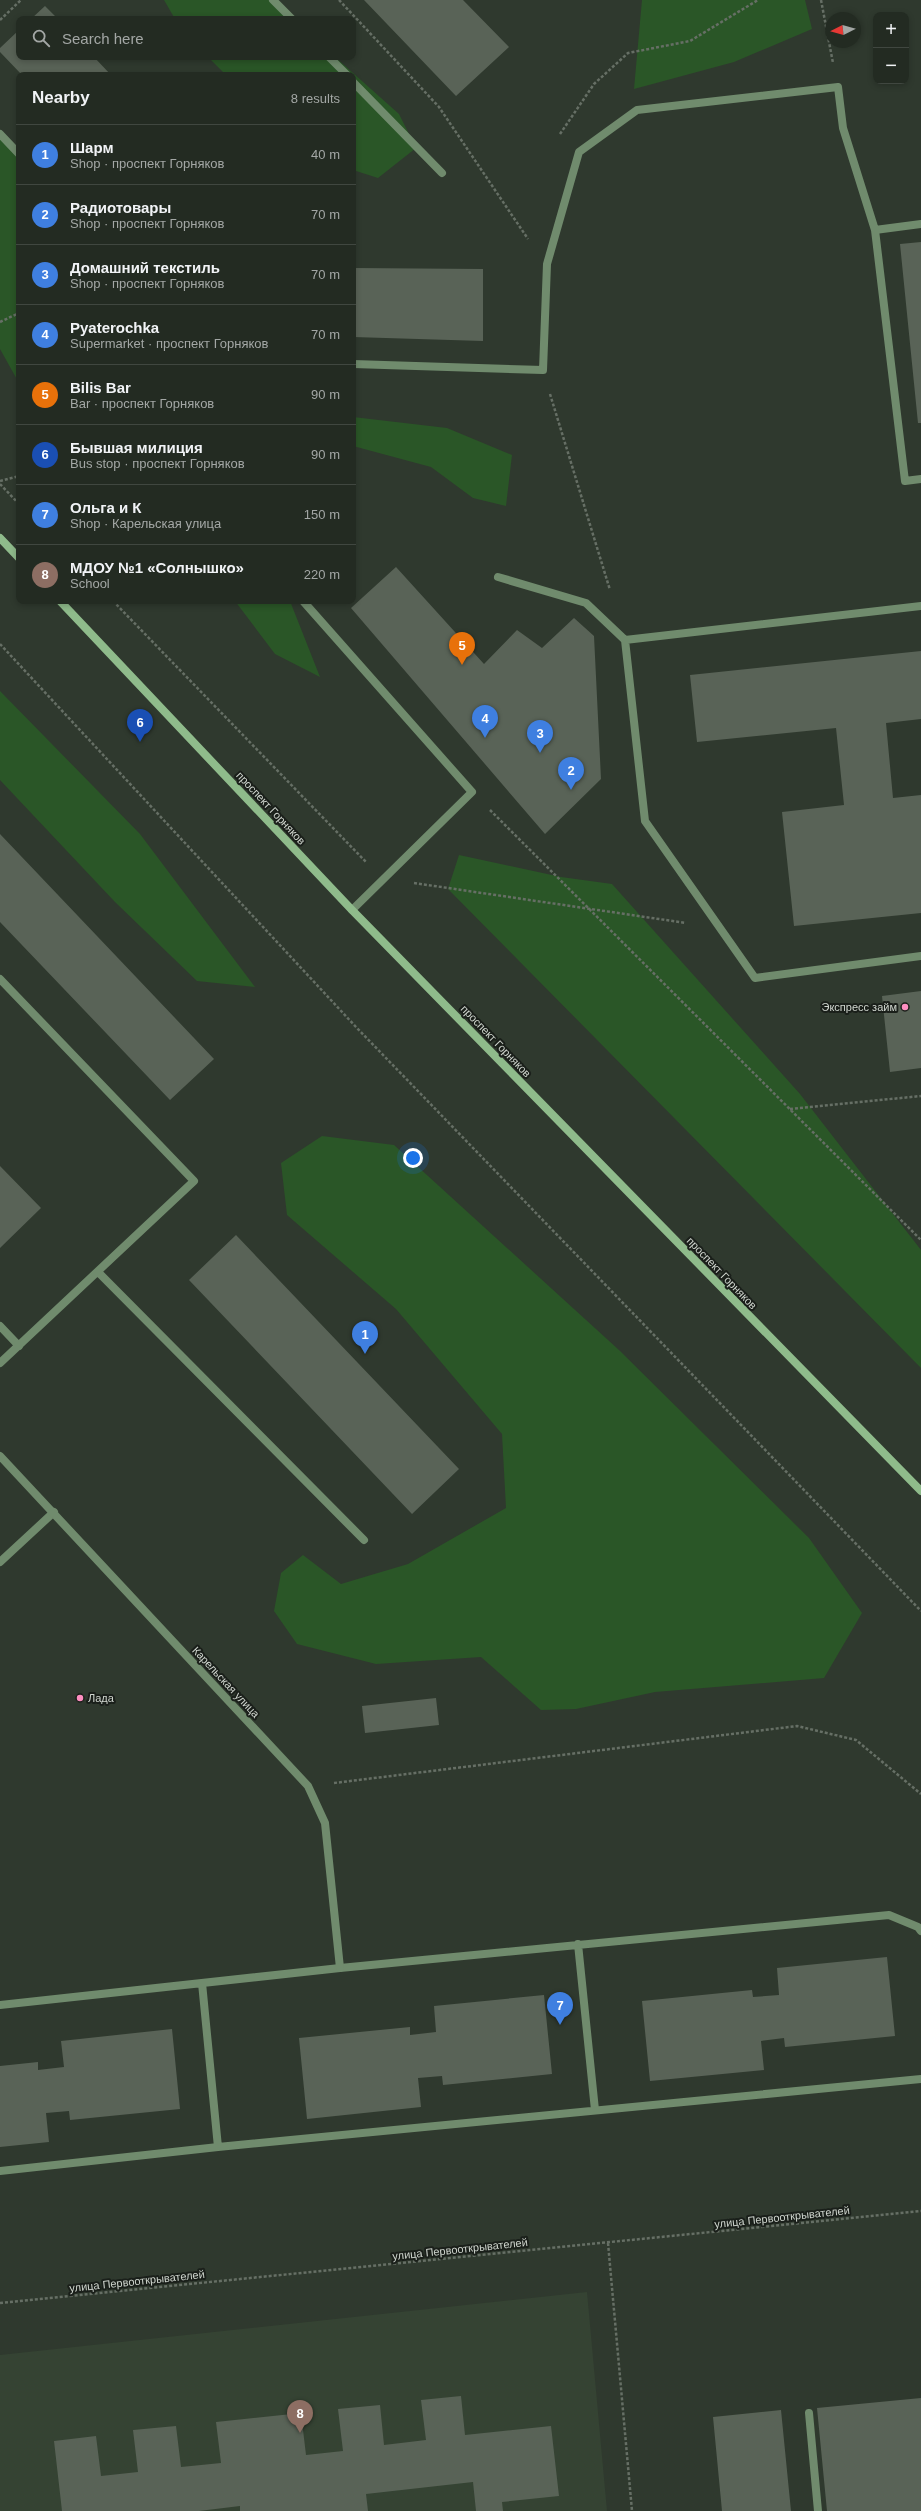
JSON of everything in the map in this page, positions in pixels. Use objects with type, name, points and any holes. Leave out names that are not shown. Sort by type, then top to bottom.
[{"type":"main road","points":[[0,538],[16,555]]},
{"type":"main road","name":"проспект Горняков","points":[[63,604],[352,910],[921,1491]]},
{"type":"street","points":[[273,0],[289,16]]},
{"type":"street","points":[[332,60],[344,72]]},
{"type":"street","points":[[356,85],[442,173]]},
{"type":"street","points":[[356,364],[543,370],[547,264],[579,152],[637,110],[838,87],[843,128],[875,230],[905,481],[921,479]]},
{"type":"street","points":[[0,134],[16,151]]},
{"type":"street","points":[[875,230],[921,224]]},
{"type":"street","points":[[498,577],[586,603],[625,640],[645,821],[755,978],[921,956]]},
{"type":"street","points":[[306,604],[472,792],[382,878],[352,910]]},
{"type":"street","points":[[625,640],[921,606]]},
{"type":"street","points":[[0,979],[194,1181],[0,1363]]},
{"type":"street","points":[[98,1272],[364,1540]]},
{"type":"street","points":[[0,1326],[19,1346]]},
{"type":"street","name":"Карельская улица","points":[[0,1456],[54,1512],[308,1786],[325,1823],[340,1968]]},
{"type":"street","points":[[0,1562],[54,1512]]},
{"type":"street","points":[[0,2005],[340,1968],[889,1915],[918,1927],[921,1931]]},
{"type":"street","points":[[578,1944],[595,2110]]},
{"type":"street","points":[[202,1983],[218,2148]]},
{"type":"street","points":[[0,2171],[595,2110],[921,2079]]},
{"type":"street","points":[[808,2413],[818,2511]]},
{"type":"path","points":[[0,20],[22,0]]},
{"type":"path","points":[[339,0],[354,16]]},
{"type":"path","points":[[821,0],[838,87]]},
{"type":"path","points":[[356,18],[439,107],[532,245],[547,264]]},
{"type":"path","points":[[0,322],[16,314]]},
{"type":"path","points":[[543,370],[611,595]]},
{"type":"path","points":[[0,481],[16,477]]},
{"type":"path","points":[[0,484],[16,501]]},
{"type":"path","points":[[116,604],[382,878],[590,910],[720,928]]},
{"type":"path","points":[[0,644],[356,1027],[921,1611]]},
{"type":"path","points":[[472,792],[921,1240]]},
{"type":"path","points":[[790,1109],[921,1096]]},
{"type":"path","points":[[308,1786],[797,1726],[856,1740],[921,1794]]},
{"type":"path","name":"улица Первооткрывателей","points":[[0,2303],[921,2211]]},
{"type":"path","points":[[608,2243],[632,2511]]},
{"type":"shaded area","points":[[587,2292],[607,2511],[0,2511],[0,2355]]},
{"type":"green space","points":[[164,0],[275,0],[292,16],[173,16]]},
{"type":"green space","points":[[642,0],[805,0],[812,29],[734,62],[634,89]]},
{"type":"green space","points":[[211,60],[338,60],[352,72],[223,72]]},
{"type":"green space","points":[[356,76],[399,114],[416,148],[378,178],[356,171]]},
{"type":"green space","points":[[0,139],[16,154],[16,378],[0,349]]},
{"type":"green space","points":[[356,417],[447,428],[512,455],[506,506],[473,498],[431,467],[356,447]]},
{"type":"green space","points":[[237,604],[291,604],[320,677],[275,654]]},
{"type":"green space","points":[[0,691],[140,834],[255,987],[197,981],[115,902],[0,780]]},
{"type":"green space","points":[[459,855],[561,877],[612,884],[800,1094],[921,1250],[921,1368],[448,889]]},
{"type":"green space","points":[[322,1136],[394,1145],[619,1350],[809,1538],[862,1613],[824,1678],[655,1692],[576,1709],[541,1710],[481,1657],[376,1664],[297,1644],[274,1611],[281,1573],[303,1555],[341,1584],[408,1564],[506,1508],[502,1434],[396,1309],[287,1215],[281,1163]]},
{"type":"building","points":[[364,0],[463,0],[509,47],[456,96]]},
{"type":"building","points":[[45,6],[55,16],[34,16]]},
{"type":"building","points":[[16,33],[16,60],[97,60],[108,72],[19,72],[0,52],[0,48]]},
{"type":"building","points":[[921,242],[921,423],[918,423],[900,244]]},
{"type":"building","points":[[356,268],[483,269],[483,341],[356,337]]},
{"type":"building","points":[[396,567],[484,664],[517,630],[542,648],[574,618],[594,636],[601,779],[545,834],[351,608]]},
{"type":"building","points":[[921,651],[921,719],[886,723],[893,798],[921,795],[921,913],[794,926],[782,812],[844,805],[836,728],[697,742],[690,675]]},
{"type":"building","points":[[0,834],[214,1059],[170,1100],[0,922]]},
{"type":"building","points":[[921,991],[921,1068],[890,1072],[882,996]]},
{"type":"building","points":[[0,1166],[41,1208],[0,1248]]},
{"type":"building","points":[[236,1235],[459,1469],[412,1514],[189,1280]]},
{"type":"building","points":[[436,1698],[439,1725],[365,1733],[362,1706]]},
{"type":"building","points":[[887,1957],[895,2036],[785,2047],[784,2038],[761,2041],[764,2070],[650,2081],[642,2001],[752,1990],[753,1997],[779,1995],[777,1968]]},
{"type":"building","points":[[544,1995],[552,2074],[443,2085],[442,2076],[418,2078],[421,2107],[307,2119],[299,2038],[410,2027],[410,2035],[436,2032],[434,2006]]},
{"type":"building","points":[[172,2029],[180,2109],[70,2120],[69,2111],[46,2113],[49,2142],[0,2147],[0,2066],[38,2062],[38,2070],[64,2067],[61,2041]]},
{"type":"building","points":[[461,2396],[465,2435],[551,2426],[559,2496],[502,2502],[503,2511],[476,2511],[473,2482],[366,2494],[368,2511],[240,2511],[240,2506],[199,2511],[62,2511],[54,2441],[96,2436],[101,2476],[138,2472],[133,2430],[176,2426],[181,2467],[221,2463],[216,2422],[301,2413],[306,2455],[343,2451],[338,2409],[380,2405],[384,2445],[426,2440],[421,2400]]},
{"type":"building","points":[[921,2398],[921,2511],[827,2511],[817,2408]]},
{"type":"building","points":[[781,2410],[791,2511],[722,2511],[713,2417]]},
{"type":"place","name":"Bilis Bar","points":[[462,665]]},
{"type":"place","name":"Pyaterochka","points":[[485,738]]},
{"type":"place","name":"Бывшая милиция","points":[[140,742]]},
{"type":"place","name":"Домашний текстиль","points":[[540,753]]},
{"type":"place","name":"Радиотовары","points":[[571,790]]},
{"type":"place","name":"Экспресс займ","points":[[905,1007]]},
{"type":"place","name":"Шарм","points":[[365,1354]]},
{"type":"place","name":"Лада","points":[[80,1698]]},
{"type":"place","name":"Ольга и К","points":[[560,2025]]},
{"type":"place","name":"МДОУ №1 «Солнышко»","points":[[300,2433]]}]
